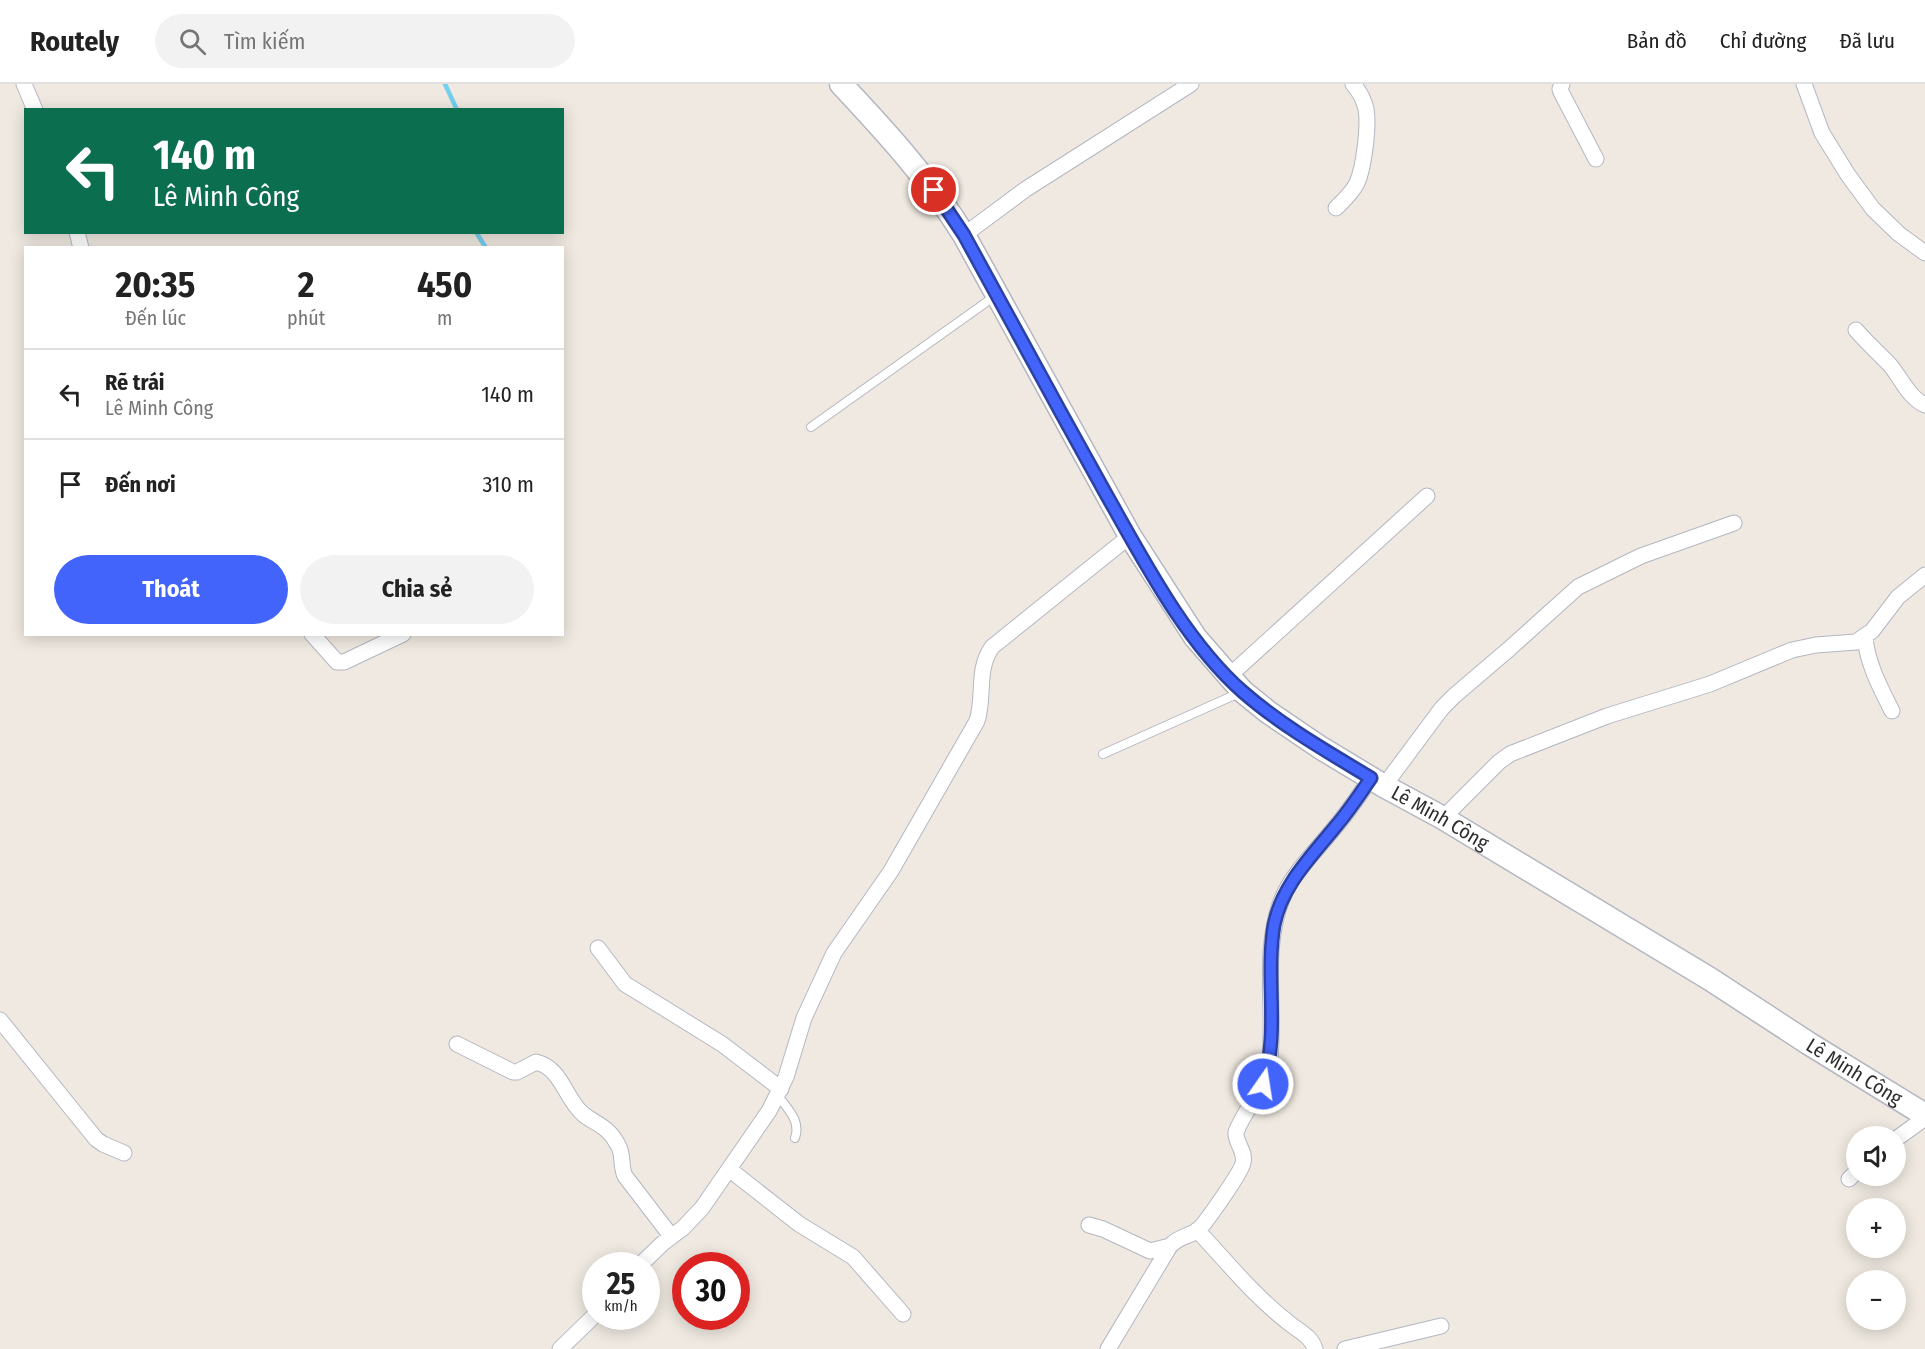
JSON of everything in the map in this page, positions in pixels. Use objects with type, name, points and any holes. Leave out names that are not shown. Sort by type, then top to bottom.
[{"type":"main road","name":"Lê Minh Công","points":[[841,84],[924,177],[964,235],[1130,536],[1195,638],[1235,684],[1268,712],[1321,748],[1443,818],[1710,979],[1925,1117]]},
{"type":"street","points":[[24,84],[34,108]]},
{"type":"street","points":[[964,235],[1026,189],[1191,84]]},
{"type":"street","points":[[1336,208],[1351,193],[1361,171],[1366,122],[1365,108],[1353,84]]},
{"type":"street","points":[[1562,84],[1560,89],[1596,159]]},
{"type":"street","points":[[1804,84],[1822,133],[1848,175],[1873,209],[1899,234],[1925,252]]},
{"type":"street","points":[[1856,330],[1876,354],[1888,363],[1911,393],[1925,405]]},
{"type":"street","points":[[1235,684],[1427,496]]},
{"type":"street","points":[[1108,1349],[1170,1246],[1182,1236],[1197,1230],[1240,1173],[1243,1157],[1236,1140],[1236,1132],[1263,1084],[1269,1068],[1271,954],[1275,924],[1282,900],[1303,866],[1442,708],[1535,626],[1568,593],[1588,580],[1641,556],[1734,523]]},
{"type":"street","points":[[654,1252],[683,1228],[702,1208],[780,1093],[804,1018],[834,953],[891,872],[978,721],[982,700],[983,665],[986,656],[1000,639],[1130,536]]},
{"type":"street","points":[[1443,818],[1499,762],[1510,754],[1607,716],[1710,684],[1792,650],[1816,645],[1847,644],[1865,638],[1898,597],[1925,575]]},
{"type":"street","points":[[314,636],[337,662],[344,662],[399,636]]},
{"type":"street","points":[[1865,638],[1867,656],[1874,675],[1892,711]]},
{"type":"street","points":[[598,948],[625,984],[722,1044],[780,1093]]},
{"type":"street","points":[[0,1020],[96,1139],[124,1153]]},
{"type":"street","points":[[457,1044],[513,1072],[536,1062],[545,1064],[555,1074],[583,1114],[604,1126],[619,1145],[622,1155],[621,1167],[625,1176],[671,1236]]},
{"type":"street","points":[[1906,1131],[1925,1117]]},
{"type":"street","points":[[729,1169],[799,1224],[853,1257],[903,1314]]},
{"type":"street","points":[[1089,1225],[1103,1229],[1150,1251],[1170,1246]]},
{"type":"street","points":[[1197,1230],[1257,1294],[1307,1336],[1315,1349]]},
{"type":"street","points":[[1345,1349],[1441,1326]]},
{"type":"street","points":[[560,1349],[582,1328]]},
{"type":"lane","points":[[811,427],[996,295]]},
{"type":"lane","points":[[1103,754],[1235,684]]},
{"type":"lane","points":[[780,1093],[797,1124],[798,1130],[795,1138]]},
{"type":"waterway","points":[[445,84],[456,108]]},
{"type":"waterway","points":[[477,234],[485,246]]},
{"type":"route","points":[[934,190],[964,235],[1130,536],[1195,638],[1242,691],[1268,712],[1371,778],[1338,824],[1303,866],[1282,900],[1272,939],[1270,1058],[1263,1084]]}]
